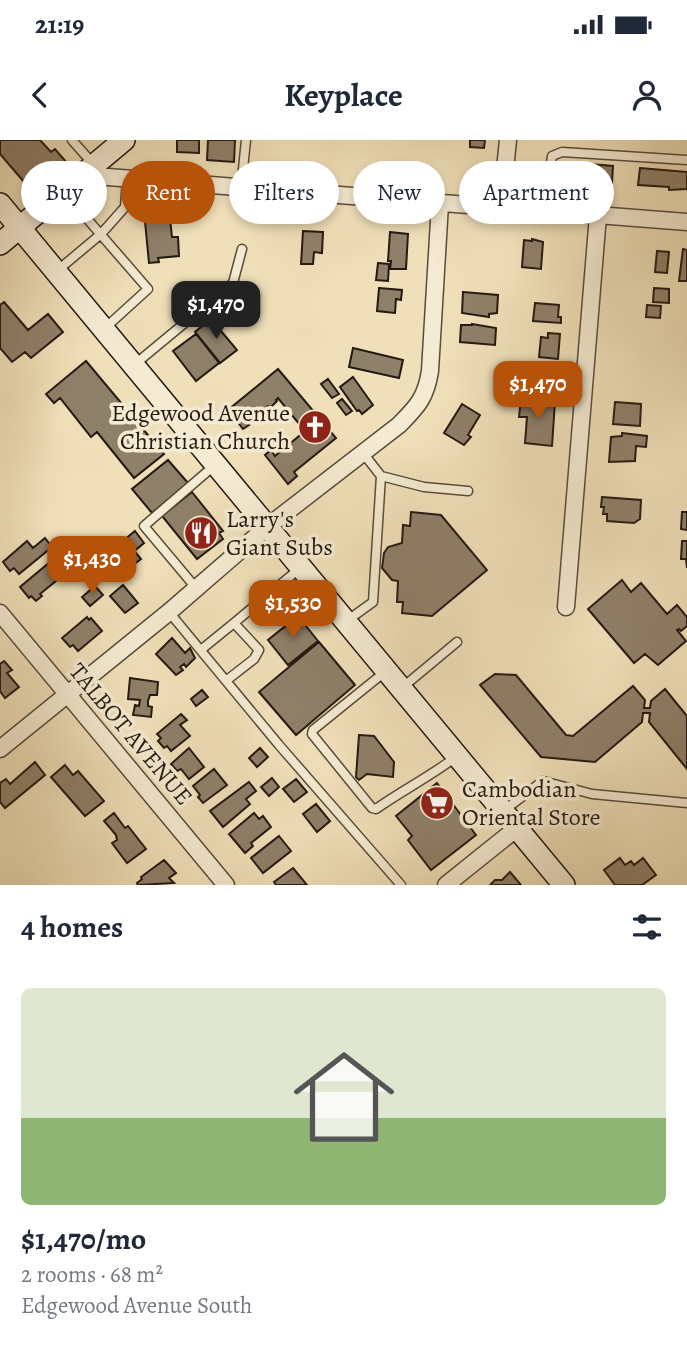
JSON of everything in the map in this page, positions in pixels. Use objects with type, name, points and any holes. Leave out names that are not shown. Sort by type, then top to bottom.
[{"type":"main road","points":[[99,161],[124,140]]},
{"type":"main road","points":[[0,204],[564,885]]},
{"type":"main road","points":[[0,244],[25,224]]},
{"type":"street","points":[[506,161],[508,140]]},
{"type":"street","points":[[614,216],[687,222]]},
{"type":"street","points":[[0,749],[169,612],[267,527],[399,425],[419,406],[428,386],[439,224]]},
{"type":"street","points":[[566,607],[597,224]]},
{"type":"street","name":"TALBOT AVENUE","points":[[0,613],[226,885]]},
{"type":"street","points":[[446,885],[517,828]]},
{"type":"lane","points":[[72,140],[83,161]]},
{"type":"lane","points":[[243,161],[246,140]]},
{"type":"lane","points":[[551,161],[552,156],[562,152],[687,160]]},
{"type":"lane","points":[[56,272],[101,234],[121,212]]},
{"type":"lane","points":[[92,224],[148,289],[104,329]]},
{"type":"lane","points":[[134,365],[233,283],[242,249]]},
{"type":"lane","points":[[363,453],[381,476],[424,487],[468,491]]},
{"type":"lane","points":[[196,588],[145,526],[215,465]]},
{"type":"lane","points":[[346,622],[373,602],[381,476]]},
{"type":"lane","points":[[202,649],[301,568]]},
{"type":"lane","points":[[169,612],[279,745],[401,885]]},
{"type":"lane","points":[[227,680],[254,659],[259,650],[234,623]]},
{"type":"lane","points":[[401,689],[457,642]]},
{"type":"lane","points":[[386,671],[313,730],[312,734],[372,808],[432,775],[457,756]]},
{"type":"lane","points":[[503,811],[543,781],[592,794],[687,803]]},
{"type":"building","points":[[0,140],[40,140],[51,152],[55,149],[65,161],[21,161],[21,178],[0,154]]},
{"type":"building","points":[[177,140],[199,140],[199,153],[177,152]]},
{"type":"building","points":[[208,140],[235,140],[234,161],[207,160]]},
{"type":"building","points":[[470,140],[485,140],[484,148],[470,147]]},
{"type":"building","points":[[640,168],[687,172],[687,189],[669,190],[669,187],[638,185]]},
{"type":"building","points":[[145,224],[171,224],[172,237],[178,237],[179,256],[158,258],[159,262],[149,263]]},
{"type":"building","points":[[303,231],[323,232],[322,253],[314,252],[313,264],[301,264]]},
{"type":"building","points":[[390,232],[408,234],[406,269],[390,269]]},
{"type":"building","points":[[524,240],[543,242],[541,269],[522,267]]},
{"type":"building","points":[[683,249],[687,250],[687,281],[679,281]]},
{"type":"building","points":[[657,251],[669,252],[667,273],[655,272]]},
{"type":"building","points":[[378,263],[389,264],[388,281],[376,280]]},
{"type":"building","points":[[379,288],[402,290],[401,300],[396,299],[395,313],[377,311]]},
{"type":"building","points":[[654,288],[669,289],[669,303],[653,302]]},
{"type":"building","points":[[463,292],[498,295],[497,313],[489,314],[489,317],[462,313]]},
{"type":"building","points":[[4,302],[28,330],[48,314],[63,332],[31,358],[25,352],[12,362],[0,348],[0,305]]},
{"type":"building","points":[[535,303],[559,305],[558,317],[561,317],[561,323],[533,321]]},
{"type":"building","points":[[647,305],[661,306],[660,318],[646,317]]},
{"type":"building","points":[[211,319],[237,350],[220,363],[195,332]]},
{"type":"building","points":[[461,325],[496,328],[495,345],[460,342]]},
{"type":"building","points":[[548,333],[560,334],[558,359],[539,357],[541,337],[548,338]]},
{"type":"building","points":[[196,334],[219,363],[196,381],[173,351]]},
{"type":"building","points":[[353,348],[403,360],[399,378],[349,367]]},
{"type":"building","points":[[86,361],[164,454],[134,478],[97,432],[91,437],[60,398],[54,403],[46,394]]},
{"type":"building","points":[[533,362],[561,364],[559,383],[556,383],[556,386],[532,384]]},
{"type":"building","name":"Edgewood Avenue Christian Church","points":[[278,369],[336,438],[294,472],[297,476],[288,484],[265,455],[271,450],[275,456],[305,431],[278,398],[270,408],[268,406],[243,429],[228,410]]},
{"type":"building","points":[[353,377],[373,405],[362,414],[340,387]]},
{"type":"building","points":[[328,379],[339,394],[332,398],[321,384]]},
{"type":"building","points":[[342,399],[352,411],[346,415],[337,403]]},
{"type":"building","points":[[521,399],[555,402],[552,446],[525,443],[527,417],[519,417]]},
{"type":"building","points":[[615,402],[641,404],[640,426],[613,424]]},
{"type":"building","points":[[462,404],[480,415],[468,435],[471,437],[464,445],[444,433]]},
{"type":"building","points":[[622,433],[647,436],[646,447],[636,446],[635,461],[609,462],[611,437],[622,436]]},
{"type":"building","points":[[168,460],[188,483],[152,513],[132,489]]},
{"type":"building","points":[[192,492],[223,531],[219,533],[223,539],[197,559],[162,516]]},
{"type":"building","points":[[602,497],[641,500],[640,519],[634,523],[607,521],[607,514],[603,514],[604,507],[601,507]]},
{"type":"building","points":[[411,512],[441,515],[487,570],[432,616],[402,613],[403,602],[397,602],[398,581],[392,580],[382,568],[384,553],[388,547],[402,543],[403,525],[410,526]]},
{"type":"building","points":[[682,512],[687,512],[687,530],[681,529]]},
{"type":"building","points":[[135,531],[144,543],[121,562],[112,550]]},
{"type":"building","points":[[45,538],[52,547],[19,574],[14,568],[10,571],[3,562],[27,541],[33,548]]},
{"type":"building","points":[[682,541],[687,541],[687,568],[686,559],[681,559]]},
{"type":"building","points":[[136,553],[141,559],[129,568],[124,562]]},
{"type":"building","points":[[50,562],[62,576],[40,594],[42,596],[36,601],[31,596],[29,598],[20,587]]},
{"type":"building","points":[[622,580],[631,592],[641,583],[667,614],[677,605],[687,617],[687,626],[681,631],[677,630],[686,641],[658,665],[645,654],[634,663],[588,609]]},
{"type":"building","points":[[123,585],[138,603],[125,613],[110,596]]},
{"type":"building","points":[[95,586],[103,595],[90,606],[82,597]]},
{"type":"building","points":[[298,616],[318,641],[288,665],[268,640]]},
{"type":"building","points":[[87,617],[102,631],[78,651],[62,638]]},
{"type":"building","points":[[172,638],[185,653],[190,648],[195,658],[186,667],[184,664],[180,667],[183,670],[176,675],[156,654]]},
{"type":"building","points":[[319,642],[355,685],[296,735],[259,692]]},
{"type":"building","points":[[4,661],[12,670],[7,673],[19,687],[5,698],[0,691],[0,664]]},
{"type":"building","points":[[495,674],[516,675],[566,735],[573,736],[633,686],[645,700],[644,708],[650,708],[651,701],[665,689],[687,716],[687,769],[649,722],[650,713],[643,713],[642,722],[595,762],[541,757],[480,685]]},
{"type":"building","points":[[130,678],[158,682],[157,695],[150,695],[148,701],[148,706],[152,707],[151,717],[133,715],[135,705],[139,706],[140,700],[128,699]]},
{"type":"building","points":[[202,690],[208,697],[196,706],[191,699]]},
{"type":"building","points":[[181,714],[187,720],[180,725],[190,736],[171,751],[158,741],[161,738],[157,734]]},
{"type":"building","points":[[359,735],[374,736],[394,762],[393,777],[367,774],[359,780],[356,777]]},
{"type":"building","points":[[189,748],[204,767],[189,779],[181,769],[177,771],[171,764]]},
{"type":"building","points":[[260,748],[268,757],[257,767],[249,758]]},
{"type":"building","points":[[35,762],[45,775],[5,808],[0,802],[0,783],[6,779],[10,784]]},
{"type":"building","points":[[65,765],[73,775],[78,771],[104,801],[85,816],[51,777]]},
{"type":"building","points":[[214,769],[227,785],[203,803],[193,786]]},
{"type":"building","points":[[272,778],[279,787],[269,796],[261,787]]},
{"type":"building","points":[[296,779],[307,792],[294,802],[283,789]]},
{"type":"building","points":[[249,782],[256,791],[246,799],[250,804],[223,827],[210,811]]},
{"type":"building","points":[[437,783],[476,835],[431,870],[408,840],[412,836],[396,816]]},
{"type":"building","points":[[316,804],[330,821],[317,832],[303,814]]},
{"type":"building","points":[[114,813],[146,849],[127,863],[112,843],[117,840],[116,835],[104,821]]},
{"type":"building","points":[[254,813],[259,819],[263,816],[271,827],[251,843],[253,846],[245,853],[229,834]]},
{"type":"building","points":[[279,836],[291,851],[263,873],[251,858]]},
{"type":"building","points":[[620,858],[625,865],[631,861],[634,865],[643,858],[656,875],[642,885],[615,885],[604,870]]},
{"type":"building","points":[[164,860],[176,873],[169,878],[174,883],[138,885],[141,877]]},
{"type":"building","points":[[293,868],[307,885],[276,885],[274,882]]},
{"type":"building","points":[[510,872],[521,885],[490,885],[495,880],[502,880]]},
{"type":"place","name":"Edgewood Avenue Christian Church","points":[[315,427]]},
{"type":"place","name":"Larry's Giant Subs","points":[[201,533]]},
{"type":"place","name":"Cambodian Oriental Store","points":[[437,803]]}]
